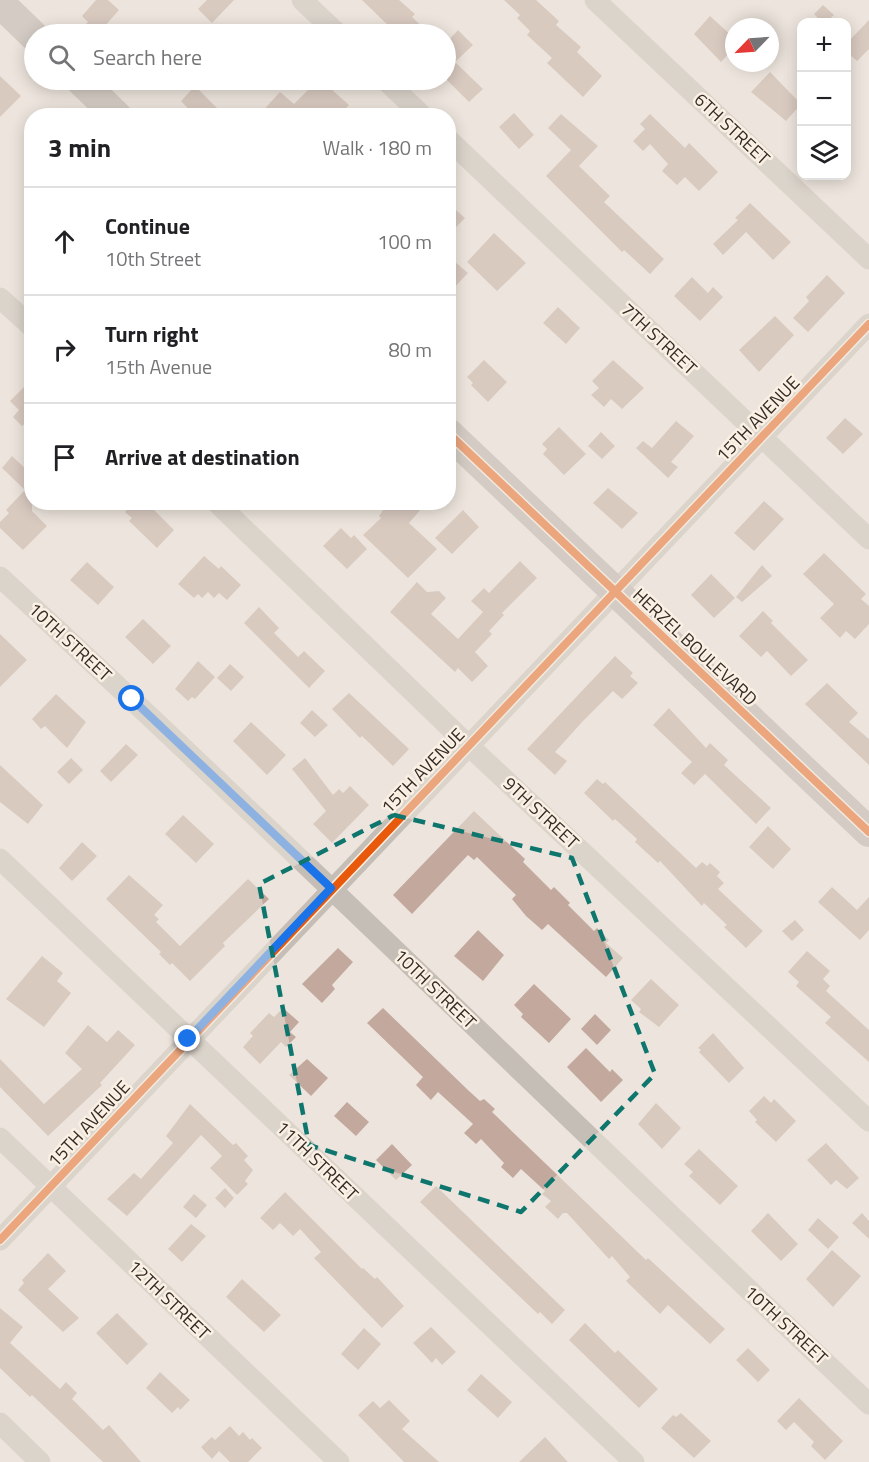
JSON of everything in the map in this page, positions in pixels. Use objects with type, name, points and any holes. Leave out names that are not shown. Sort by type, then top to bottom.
[{"type":"street","points":[[302,0],[327,24]]},
{"type":"street","name":"6TH STREET","points":[[595,0],[869,259]]},
{"type":"street","points":[[0,3],[24,26]]},
{"type":"street","points":[[90,90],[109,108]]},
{"type":"street","points":[[396,90],[415,108]]},
{"type":"street","name":"7TH STREET","points":[[456,147],[869,539]]},
{"type":"street","points":[[0,298],[24,320]]},
{"type":"street","name":"15TH AVENUE","points":[[0,1240],[331,888],[869,324]]},
{"type":"street","name":"HERZEL BOULEVARD","points":[[456,441],[869,832]]},
{"type":"street","name":"9TH STREET","points":[[224,510],[468,745],[869,1121]]},
{"type":"street","name":"10TH STREET","points":[[0,577],[331,888],[646,1193],[869,1404]]},
{"type":"street","name":"11TH STREET","points":[[0,859],[634,1462]]},
{"type":"street","name":"12TH STREET","points":[[0,1138],[339,1462]]},
{"type":"street","points":[[0,1423],[40,1462]]},
{"type":"highlighted area","points":[[394,815],[572,858],[655,1074],[521,1212],[309,1145],[259,884]]},
{"type":"building","points":[[96,0],[108,0],[119,10],[107,24],[86,24],[88,22],[82,16]]},
{"type":"building","points":[[207,0],[234,0],[212,23],[198,9]]},
{"type":"building","points":[[362,0],[399,0],[415,14],[412,17],[419,24],[387,24]]},
{"type":"building","points":[[504,0],[536,0],[559,21],[556,25],[581,47],[577,52],[602,76],[583,97],[547,63],[552,58],[527,35],[530,31],[517,18],[520,15]]},
{"type":"building","points":[[823,5],[834,15],[831,18],[818,18],[814,14]]},
{"type":"building","points":[[710,16],[725,30],[725,58],[721,62],[694,34]]},
{"type":"building","points":[[869,20],[869,49],[857,61],[851,56],[851,39]]},
{"type":"building","points":[[458,30],[473,45],[456,61],[456,32]]},
{"type":"building","points":[[456,63],[483,89],[469,102],[456,89]]},
{"type":"building","points":[[770,72],[797,100],[797,109],[786,121],[751,92]]},
{"type":"building","points":[[0,76],[21,96],[0,117]]},
{"type":"building","points":[[191,90],[199,90],[217,108],[188,108],[181,101]]},
{"type":"building","points":[[308,90],[332,90],[349,105],[346,108],[265,108],[280,92],[294,104]]},
{"type":"building","points":[[514,113],[534,135],[519,149],[499,127]]},
{"type":"building","points":[[561,114],[598,146],[579,166],[610,196],[604,202],[664,259],[650,274],[624,250],[622,252],[546,176],[571,150],[548,128]]},
{"type":"building","points":[[650,114],[685,148],[689,143],[718,172],[699,191],[685,177],[677,185],[662,171],[668,164],[650,144],[643,151],[633,141],[645,129],[640,124]]},
{"type":"building","points":[[750,203],[791,242],[773,260],[746,232],[723,255],[713,244],[738,220],[735,218]]},
{"type":"building","points":[[456,210],[465,218],[456,227]]},
{"type":"building","points":[[494,233],[526,263],[497,291],[467,262]]},
{"type":"building","points":[[456,263],[468,273],[456,286]]},
{"type":"building","points":[[827,275],[845,293],[808,332],[793,318],[809,301],[806,297]]},
{"type":"building","points":[[692,277],[708,293],[713,287],[723,297],[700,321],[674,296]]},
{"type":"building","points":[[558,307],[580,328],[566,344],[543,323]]},
{"type":"building","points":[[775,316],[794,335],[759,372],[739,350]]},
{"type":"building","points":[[484,360],[507,382],[488,402],[471,385],[473,383],[467,377]]},
{"type":"building","points":[[613,360],[644,388],[622,409],[611,399],[604,407],[591,395],[599,388],[592,381]]},
{"type":"building","points":[[24,387],[24,424],[22,426],[13,417],[19,410],[10,401]]},
{"type":"building","points":[[845,418],[863,434],[843,454],[826,438]]},
{"type":"building","points":[[676,421],[694,436],[671,462],[678,467],[668,478],[636,448],[643,441],[652,448]]},
{"type":"building","points":[[559,427],[586,454],[564,475],[543,454],[547,449],[542,444]]},
{"type":"building","points":[[601,432],[615,446],[602,459],[588,446]]},
{"type":"building","points":[[12,456],[24,467],[24,489],[2,468]]},
{"type":"building","points":[[608,488],[638,513],[622,529],[593,503]]},
{"type":"building","points":[[24,491],[24,510],[32,510],[47,526],[23,550],[0,528],[0,522],[9,513],[6,510]]},
{"type":"building","points":[[764,501],[784,519],[754,551],[734,533]]},
{"type":"building","points":[[127,510],[154,510],[174,530],[157,548],[129,521],[132,518],[125,512]]},
{"type":"building","points":[[383,510],[420,510],[409,523],[437,549],[408,578],[363,535],[381,518],[379,516]]},
{"type":"building","points":[[463,510],[479,527],[452,554],[435,538]]},
{"type":"building","points":[[341,528],[351,538],[354,535],[367,549],[347,569],[323,546]]},
{"type":"building","points":[[824,553],[866,594],[861,599],[869,606],[869,624],[855,639],[846,631],[840,638],[820,618],[834,604],[803,574]]},
{"type":"building","points":[[204,556],[219,569],[221,566],[241,585],[227,600],[219,593],[214,598],[208,592],[202,598],[198,594],[194,598],[178,584]]},
{"type":"building","points":[[520,561],[537,578],[502,613],[504,615],[489,631],[492,634],[475,652],[488,666],[472,682],[458,668],[455,672],[390,612],[417,582],[427,592],[439,591],[446,598],[431,614],[458,639],[483,612],[471,601],[484,588],[489,593]]},
{"type":"building","points":[[87,562],[114,587],[98,605],[70,580]]},
{"type":"building","points":[[762,565],[772,576],[742,602],[736,597]]},
{"type":"building","points":[[711,574],[735,598],[714,618],[691,595]]},
{"type":"building","points":[[259,607],[279,628],[274,633],[298,657],[304,651],[325,671],[309,688],[244,623]]},
{"type":"building","points":[[763,611],[773,621],[771,623],[808,660],[791,676],[767,651],[761,657],[739,636]]},
{"type":"building","points":[[143,619],[171,646],[153,664],[125,637]]},
{"type":"building","points":[[0,634],[27,660],[0,687]]},
{"type":"building","points":[[615,656],[633,673],[630,676],[638,683],[622,699],[613,691],[555,752],[567,761],[555,775],[527,749]]},
{"type":"building","points":[[198,661],[215,677],[195,699],[192,697],[188,701],[175,689]]},
{"type":"building","points":[[230,664],[244,677],[231,691],[217,678]]},
{"type":"building","points":[[827,683],[858,713],[849,722],[869,739],[869,765],[805,704]]},
{"type":"building","points":[[349,693],[409,749],[393,766],[362,736],[360,738],[332,709]]},
{"type":"building","points":[[56,694],[86,722],[67,748],[45,726],[41,729],[32,719]]},
{"type":"building","points":[[669,708],[706,748],[710,743],[728,760],[724,765],[771,808],[756,824],[705,774],[694,785],[681,773],[692,762],[653,725]]},
{"type":"building","points":[[312,710],[328,725],[315,737],[300,723]]},
{"type":"building","points":[[251,722],[286,755],[267,775],[233,741]]},
{"type":"building","points":[[126,744],[138,755],[111,782],[100,771]]},
{"type":"building","points":[[71,758],[83,770],[69,784],[57,772]]},
{"type":"building","points":[[305,758],[333,795],[339,789],[343,793],[350,786],[369,805],[332,843],[313,824],[326,811],[292,769]]},
{"type":"building","points":[[0,765],[43,805],[28,824],[0,802]]},
{"type":"building","points":[[597,779],[603,784],[605,782],[696,868],[702,862],[707,866],[710,863],[720,872],[717,876],[724,883],[718,889],[763,931],[746,948],[724,927],[727,925],[704,903],[702,906],[660,861],[658,863],[635,842],[637,839],[615,819],[613,821],[584,793]]},
{"type":"building","points":[[474,811],[525,859],[523,862],[551,890],[554,887],[594,931],[597,928],[609,940],[606,943],[623,958],[606,977],[548,924],[542,930],[526,916],[512,899],[516,895],[477,857],[474,860],[468,855],[412,914],[393,895]]},
{"type":"building","points":[[183,815],[214,844],[196,863],[165,834]]},
{"type":"building","points":[[768,826],[791,849],[773,869],[749,847]]},
{"type":"building","points":[[82,842],[97,856],[72,881],[59,868]]},
{"type":"building","points":[[129,875],[163,905],[154,915],[159,919],[156,922],[180,946],[248,879],[269,899],[223,943],[225,946],[190,981],[172,963],[170,965],[159,954],[161,952],[106,899]]},
{"type":"building","points":[[832,887],[857,910],[869,897],[869,930],[860,940],[818,902]]},
{"type":"building","points":[[795,920],[804,930],[792,941],[782,931]]},
{"type":"building","points":[[478,930],[504,955],[483,981],[454,956]]},
{"type":"building","points":[[338,948],[353,962],[332,985],[335,989],[322,1003],[302,984]]},
{"type":"building","points":[[807,951],[830,971],[823,979],[830,986],[826,991],[869,1030],[869,1062],[825,1023],[831,1017],[796,986],[799,982],[788,972]]},
{"type":"building","points":[[42,956],[63,973],[57,981],[71,993],[44,1027],[6,999]]},
{"type":"building","points":[[651,979],[679,1005],[659,1027],[639,1012],[641,1009],[631,1000]]},
{"type":"building","points":[[534,984],[571,1019],[549,1043],[521,1017],[523,1014],[514,1005]]},
{"type":"building","points":[[283,1008],[299,1022],[290,1032],[296,1037],[286,1047],[281,1042],[260,1064],[243,1047],[253,1036],[250,1033],[269,1013],[274,1017]]},
{"type":"building","points":[[383,1008],[480,1101],[484,1099],[495,1109],[492,1112],[646,1260],[648,1258],[725,1329],[710,1344],[668,1305],[660,1314],[626,1281],[630,1277],[612,1256],[609,1259],[567,1213],[563,1213],[558,1219],[545,1207],[551,1201],[542,1194],[545,1191],[521,1169],[513,1178],[501,1167],[504,1163],[481,1139],[476,1144],[464,1133],[473,1124],[438,1092],[431,1100],[416,1085],[423,1077],[367,1023]]},
{"type":"building","points":[[595,1014],[611,1030],[597,1045],[581,1029]]},
{"type":"building","points":[[88,1025],[107,1042],[118,1030],[135,1045],[100,1083],[102,1085],[48,1136],[0,1087],[0,1059],[44,1104],[82,1069],[65,1053]]},
{"type":"building","points":[[713,1033],[744,1068],[729,1083],[699,1052],[701,1050],[698,1048]]},
{"type":"building","points":[[586,1048],[610,1072],[612,1069],[623,1080],[601,1102],[567,1067]]},
{"type":"building","points":[[307,1059],[328,1078],[311,1096],[289,1075]]},
{"type":"building","points":[[764,1096],[771,1103],[774,1099],[796,1121],[776,1142],[755,1122],[757,1120],[749,1111]]},
{"type":"building","points":[[347,1102],[369,1122],[356,1136],[334,1116]]},
{"type":"building","points":[[656,1103],[681,1128],[662,1149],[638,1124]]},
{"type":"building","points":[[190,1104],[233,1145],[236,1143],[248,1156],[244,1160],[253,1170],[245,1181],[248,1184],[237,1195],[210,1168],[222,1156],[201,1135],[127,1216],[107,1199],[134,1173],[141,1179],[173,1143],[166,1136]]},
{"type":"building","points":[[826,1143],[859,1178],[847,1189],[836,1180],[831,1185],[807,1160]]},
{"type":"building","points":[[392,1144],[412,1165],[396,1180],[376,1160]]},
{"type":"building","points":[[699,1149],[738,1186],[720,1205],[689,1176],[693,1172],[684,1164]]},
{"type":"building","points":[[436,1186],[565,1310],[552,1324],[540,1312],[538,1314],[420,1202]]},
{"type":"building","points":[[225,1188],[234,1198],[225,1208],[215,1198]]},
{"type":"building","points":[[285,1192],[362,1269],[375,1279],[377,1277],[404,1306],[382,1328],[314,1258],[321,1252],[300,1229],[293,1236],[280,1223],[273,1230],[260,1218]]},
{"type":"building","points":[[194,1194],[207,1205],[196,1218],[183,1207]]},
{"type":"building","points":[[768,1213],[798,1244],[781,1261],[751,1231]]},
{"type":"building","points":[[862,1213],[869,1221],[869,1239],[852,1223]]},
{"type":"building","points":[[818,1218],[839,1237],[828,1249],[808,1230]]},
{"type":"building","points":[[191,1224],[206,1236],[182,1262],[168,1249]]},
{"type":"building","points":[[832,1250],[861,1276],[833,1307],[806,1279]]},
{"type":"building","points":[[48,1253],[66,1271],[48,1289],[79,1318],[63,1332],[18,1290],[24,1283],[22,1280]]},
{"type":"building","points":[[242,1279],[281,1315],[264,1332],[226,1297]]},
{"type":"building","points":[[0,1308],[23,1327],[10,1343],[60,1389],[66,1382],[77,1393],[72,1399],[103,1430],[109,1425],[141,1462],[103,1462],[0,1368]]},
{"type":"building","points":[[117,1313],[148,1344],[127,1365],[96,1333]]},
{"type":"building","points":[[585,1323],[615,1353],[618,1350],[658,1389],[639,1408],[569,1340]]},
{"type":"building","points":[[431,1327],[456,1352],[442,1365],[436,1358],[432,1363],[413,1343]]},
{"type":"building","points":[[364,1328],[381,1344],[358,1370],[341,1354]]},
{"type":"building","points":[[748,1348],[770,1370],[758,1382],[736,1360]]},
{"type":"building","points":[[160,1372],[190,1400],[180,1410],[178,1407],[172,1413],[146,1388]]},
{"type":"building","points":[[481,1374],[512,1402],[498,1418],[467,1390]]},
{"type":"building","points":[[799,1398],[843,1441],[825,1460],[811,1446],[814,1442],[794,1422],[786,1430],[777,1421]]},
{"type":"building","points":[[389,1400],[410,1421],[402,1429],[439,1462],[404,1462],[358,1415],[373,1401],[380,1408]]},
{"type":"building","points":[[681,1413],[711,1441],[694,1458],[661,1428],[673,1415],[676,1417]]},
{"type":"building","points":[[230,1426],[239,1436],[243,1432],[262,1448],[248,1462],[230,1462],[219,1451],[212,1459],[201,1447],[212,1437],[215,1440]]},
{"type":"building","points":[[545,1437],[568,1462],[519,1462]]},
{"type":"cycle path","points":[[0,1240],[869,324]]},
{"type":"cycle path","points":[[456,441],[869,832]]},
{"type":"route","points":[[132,699],[331,888],[188,1039]]}]
